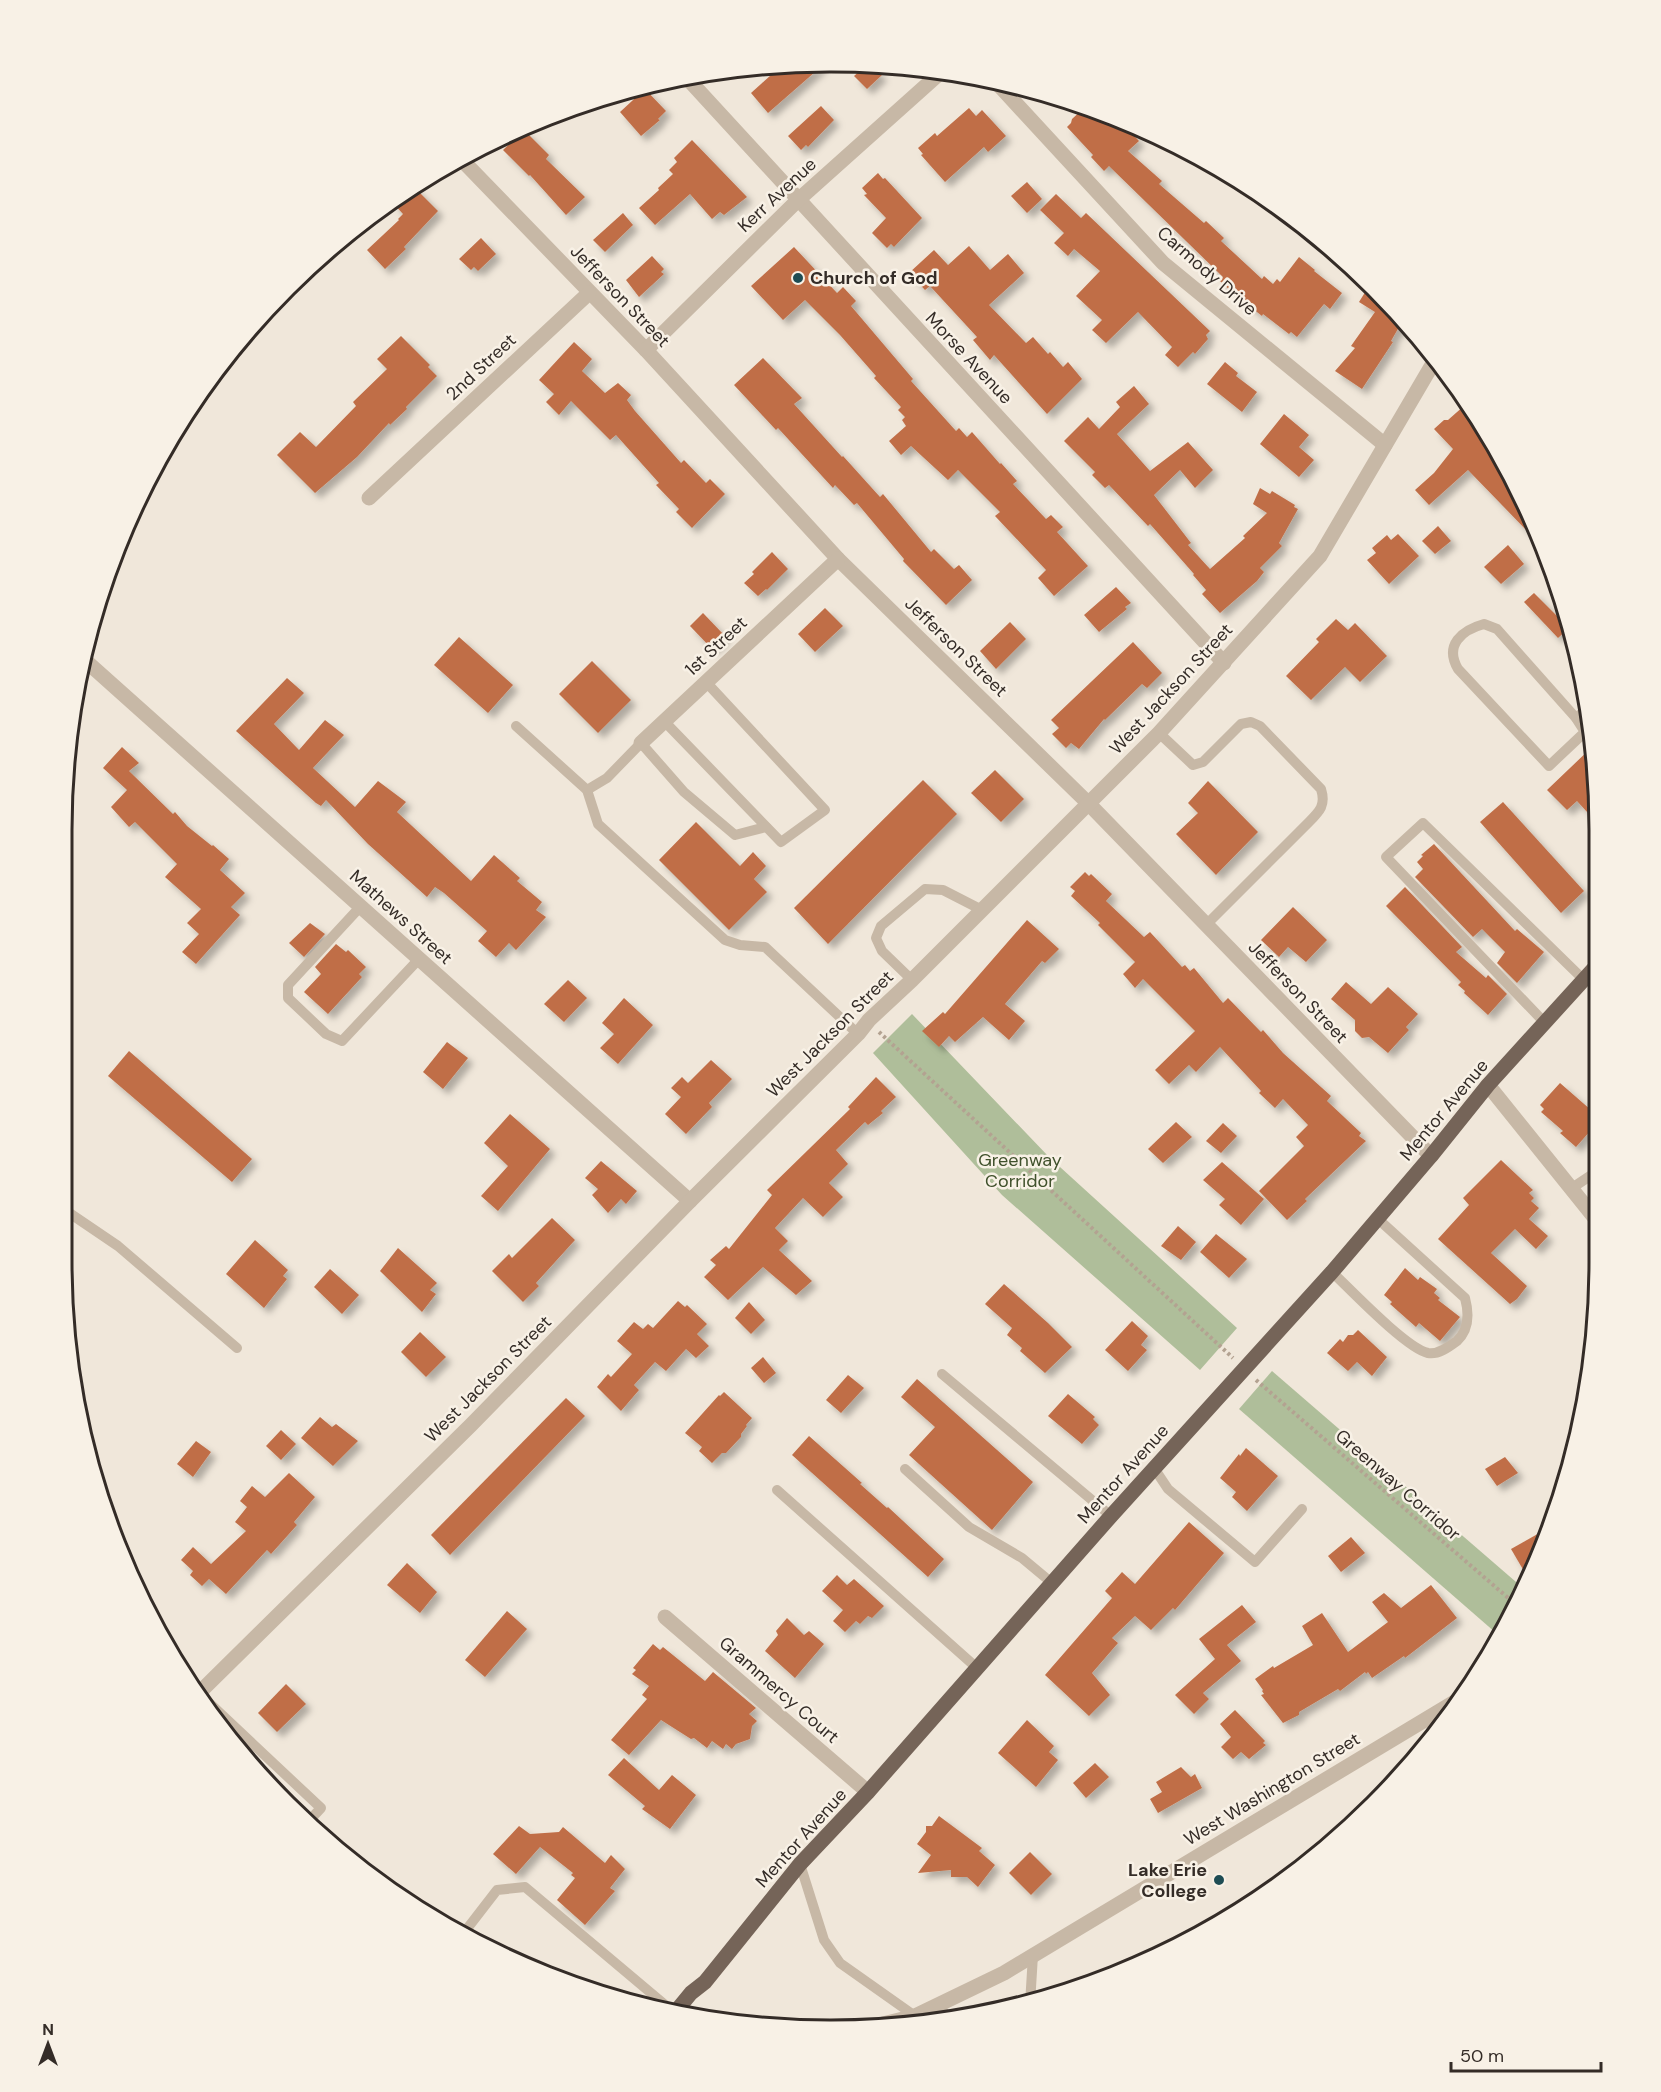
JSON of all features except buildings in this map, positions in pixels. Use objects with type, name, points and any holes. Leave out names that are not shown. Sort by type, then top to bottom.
[{"type":"main road","name":"Mentor Avenue","points":[[681,2005],[705,1982],[800,1864],[868,1792],[1111,1516],[1332,1272],[1488,1085],[1589,974]]},
{"type":"street","name":"Kerr Avenue","points":[[646,350],[797,201],[934,79]]},
{"type":"street","name":"Morse Avenue","points":[[693,85],[797,201],[1224,663]]},
{"type":"street","name":"Carmody Drive","points":[[1007,93],[1163,263],[1385,445]]},
{"type":"street","name":"Jefferson Street","points":[[467,165],[646,350],[838,559],[1088,803],[1431,1156]]},
{"type":"street","name":"2nd Street","points":[[369,498],[589,293]]},
{"type":"street","name":"West Jackson Street","points":[[204,1688],[471,1425],[690,1200],[858,1034],[869,1020],[1159,734],[1320,556],[1431,367]]},
{"type":"street","name":"1st Street","points":[[641,743],[838,559]]},
{"type":"street","name":"Mathews Street","points":[[91,665],[690,1200]]},
{"type":"street","points":[[1488,1085],[1589,1209]]},
{"type":"street","name":"Grammercy Court","points":[[665,1617],[868,1792]]},
{"type":"street","name":"West Washington Street","points":[[923,2015],[942,2011],[1441,1710]]},
{"type":"lane","points":[[1582,728],[1497,629],[1484,624],[1470,628],[1457,639],[1453,648],[1453,661],[1458,669],[1549,766],[1583,734]]},
{"type":"lane","points":[[664,721],[781,842],[825,810],[706,682]]},
{"type":"lane","points":[[1576,718],[1580,715]]},
{"type":"lane","points":[[1159,734],[1193,765],[1203,762],[1242,724],[1251,722],[1260,726],[1321,789],[1324,799],[1321,810],[1206,925]]},
{"type":"lane","points":[[516,726],[587,790],[598,824],[725,940],[740,945],[765,947],[858,1034]]},
{"type":"lane","points":[[641,743],[684,792],[735,835],[766,827]]},
{"type":"lane","name":"1st Street","points":[[587,790],[607,778],[641,743]]},
{"type":"lane","points":[[1545,1023],[1386,857],[1423,823],[1584,980]]},
{"type":"lane","points":[[912,980],[882,951],[876,938],[881,926],[925,889],[943,890],[982,910]]},
{"type":"lane","points":[[361,906],[288,985],[288,998],[326,1034],[342,1041],[419,959]]},
{"type":"lane","points":[[1572,1188],[1589,1177]]},
{"type":"lane","points":[[72,1215],[118,1246],[237,1348]]},
{"type":"lane","points":[[1332,1272],[1408,1343],[1429,1353],[1447,1349],[1460,1338],[1468,1322],[1465,1298],[1377,1219]]},
{"type":"lane","points":[[942,1374],[1111,1516]]},
{"type":"lane","points":[[1154,1468],[1168,1489],[1255,1562],[1302,1509]]},
{"type":"lane","points":[[905,1469],[969,1527],[1022,1558],[1052,1583]]},
{"type":"lane","points":[[777,1490],[977,1668]]},
{"type":"lane","points":[[226,1718],[321,1808],[313,1816]]},
{"type":"lane","points":[[800,1864],[824,1940],[840,1963],[914,2015]]},
{"type":"lane","points":[[468,1927],[497,1890],[525,1887],[659,2000]]},
{"type":"lane","points":[[1031,1993],[1033,1955]]},
{"type":"path","name":"Greenway Corridor","points":[[869,1020],[885,1039],[1244,1369],[1510,1599]]},
{"type":"green space","name":"Greenway Corridor","points":[[912,1014],[1049,1157],[1237,1328],[1200,1370],[1002,1195],[873,1053]]},
{"type":"green space","points":[[1272,1371],[1517,1583],[1493,1630],[1239,1409]]},
{"type":"place","name":"Church of God","points":[[798,278]]},
{"type":"place","name":"Lake Erie College","points":[[1219,1880]]}]
